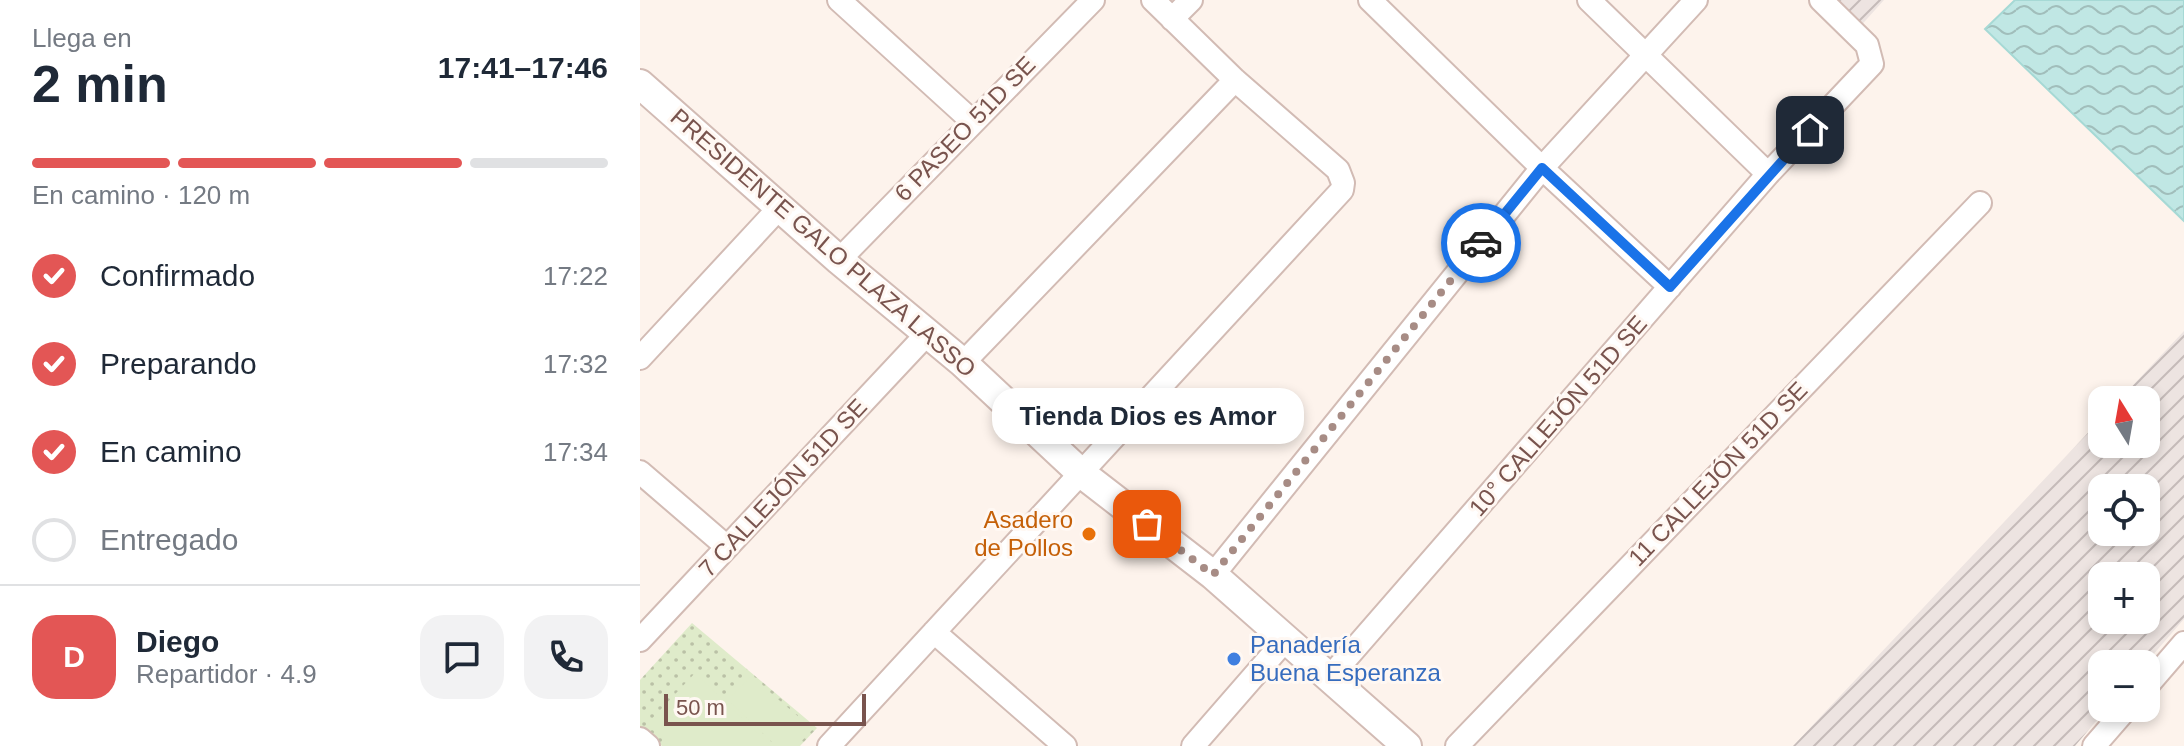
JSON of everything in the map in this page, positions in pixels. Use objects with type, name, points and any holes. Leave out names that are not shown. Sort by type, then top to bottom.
[{"type":"street","points":[[839,0],[972,121]]},
{"type":"street","name":"6 PASEO 51D SE","points":[[839,260],[1093,0]]},
{"type":"street","points":[[829,746],[1342,190],[1342,176],[1338,170],[1235,80],[1153,0]]},
{"type":"street","points":[[1172,19],[1191,0]]},
{"type":"street","points":[[1370,0],[1542,168],[1670,287]]},
{"type":"street","points":[[1589,0],[1768,174]]},
{"type":"street","points":[[1213,575],[1542,168],[1696,0]]},
{"type":"street","name":"10° CALLEJÓN 51D SE","points":[[1330,677],[1768,174],[1872,64],[1867,45],[1821,0]]},
{"type":"street","points":[[963,363],[1235,80]]},
{"type":"street","name":"PRESIDENTE GALO PLAZA LASSO","points":[[640,84],[839,260],[963,363],[1081,473],[1213,575],[1407,746]]},
{"type":"street","name":"11 CALLEJÓN 51D SE","points":[[1457,746],[1980,203]]},
{"type":"street","points":[[640,358],[780,207]]},
{"type":"street","name":"7 CALLEJÓN 51D SE","points":[[640,640],[926,335]]},
{"type":"street","points":[[640,472],[727,547]]},
{"type":"street","points":[[934,632],[1065,746]]},
{"type":"street","points":[[1193,746],[1287,638]]},
{"type":"street","points":[[2160,671],[2184,643]]},
{"type":"street","points":[[2094,746],[2115,722]]},
{"type":"street","points":[[640,739],[648,746]]},
{"type":"shaded area","points":[[1827,0],[1884,0],[1857,30]]},
{"type":"shaded area","points":[[2184,331],[2184,619],[2157,650],[2088,650],[2088,722],[2095,722],[2075,746],[1793,746],[2088,433],[2088,458],[2160,458],[2160,386],[2132,386]]},
{"type":"green space","points":[[692,623],[817,728],[800,746],[662,746],[640,727],[640,680]]},
{"type":"green space","points":[[695,673],[771,746],[671,746],[647,724]]},
{"type":"green space","points":[[751,676],[813,729],[797,746],[776,746],[728,700]]},
{"type":"water","points":[[2015,0],[2184,0],[2184,221],[1985,29]]},
{"type":"way so far","points":[[1147,524],[1213,575],[1481,243]]},
{"type":"place","name":"Tienda Dios es Amor","points":[[1147,524]]},
{"type":"place","name":"Asadero de Pollos","points":[[1089,534]]},
{"type":"place","name":"Panadería Buena Esperanza","points":[[1234,659]]},
{"type":"route","points":[[1481,243],[1542,168],[1670,287],[1810,130]]}]
